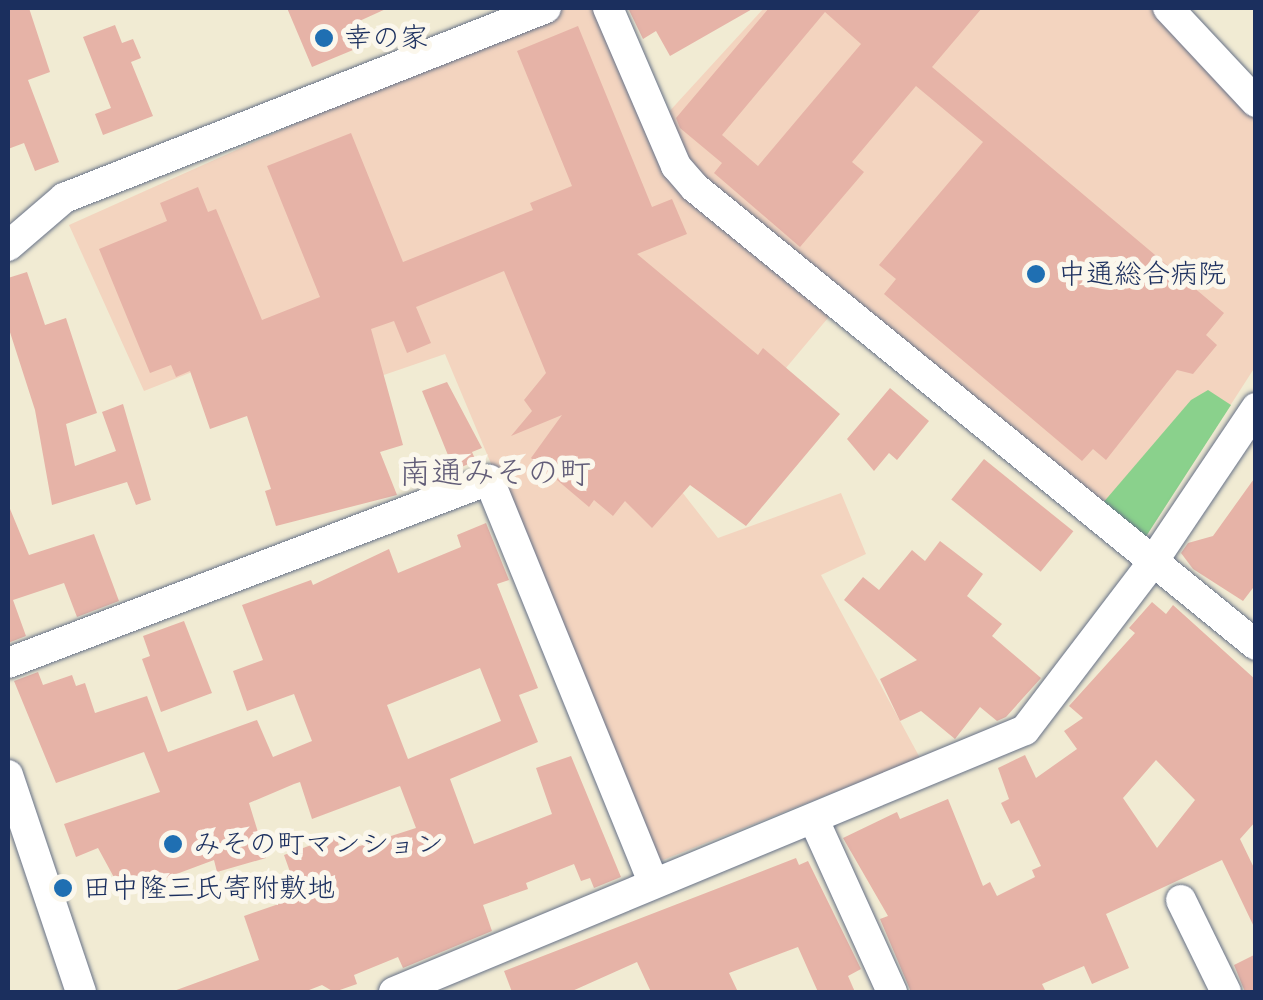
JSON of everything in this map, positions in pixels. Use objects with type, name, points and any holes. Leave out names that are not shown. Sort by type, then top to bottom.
[{"type":"street","points":[[8,246],[64,198],[546,8]]},
{"type":"street","points":[[608,8],[676,166],[694,187],[1256,645]]},
{"type":"street","points":[[1168,8],[1256,102]]},
{"type":"street","points":[[394,992],[1025,730],[1152,564],[1256,408]]},
{"type":"street","points":[[8,663],[489,480],[653,882]]},
{"type":"street","points":[[8,774],[16,828],[82,992]]},
{"type":"street","points":[[814,820],[892,992]]},
{"type":"street","points":[[1181,900],[1226,992]]},
{"type":"shaded area","points":[[554,8],[608,8],[676,166],[838,306],[682,492],[718,538],[841,493],[866,554],[821,575],[920,758],[658,862],[445,354],[375,378],[346,311],[144,391],[69,225]]},
{"type":"shaded area","name":"中通総合病院","points":[[764,8],[1152,8],[1255,103],[1255,367],[1145,538],[702,182],[666,115]]},
{"type":"green space","points":[[1208,390],[1231,405],[1145,538],[1102,504],[1191,400]]},
{"type":"building","points":[[8,8],[29,8],[50,72],[28,80],[59,162],[35,171],[24,143],[8,149]]},
{"type":"building","name":"幸の家","points":[[287,8],[388,8],[344,28],[353,50],[312,67]]},
{"type":"building","points":[[628,8],[754,8],[670,56],[656,31],[643,39]]},
{"type":"building","points":[[769,8],[982,8],[932,67],[1224,313],[1206,335],[1217,345],[1193,374],[1177,370],[1106,460],[1093,449],[1082,461],[884,294],[896,279],[879,265],[983,142],[916,86],[852,162],[864,172],[800,247],[714,173],[722,163],[680,128],[676,118]],"holes":[[[825,12],[861,44],[758,166],[722,135]]]},
{"type":"building","points":[[115,25],[122,43],[133,39],[141,58],[131,62],[153,116],[103,135],[95,114],[111,108],[83,37]]},
{"type":"building","points":[[578,26],[652,207],[672,199],[687,234],[637,254],[758,355],[763,348],[840,414],[746,526],[690,485],[652,528],[625,501],[613,516],[594,500],[589,507],[531,458],[562,415],[511,436],[532,411],[524,400],[546,373],[504,271],[416,307],[431,343],[407,353],[394,321],[371,329],[403,445],[380,452],[397,495],[276,526],[265,491],[271,489],[247,416],[210,429],[190,371],[176,377],[171,365],[150,373],[99,249],[167,221],[160,203],[198,187],[208,212],[216,209],[262,320],[320,297],[267,166],[351,133],[403,262],[533,210],[530,203],[572,186],[517,51]]},
{"type":"building","points":[[27,272],[45,325],[66,318],[97,413],[66,424],[75,466],[116,451],[102,412],[123,404],[151,500],[136,505],[127,482],[52,505],[35,410],[8,326],[8,278]]},
{"type":"building","points":[[447,382],[482,448],[472,452],[476,461],[454,470],[422,391]]},
{"type":"building","points":[[890,388],[929,421],[897,460],[889,453],[874,471],[847,439]]},
{"type":"building","points":[[984,459],[1073,531],[1041,572],[951,499]]},
{"type":"building","points":[[1256,476],[1256,584],[1243,601],[1193,569],[1181,553],[1188,543],[1213,536]]},
{"type":"building","points":[[8,504],[29,555],[94,534],[119,601],[77,617],[64,583],[13,600],[26,636],[8,643]]},
{"type":"building","points":[[486,523],[509,580],[497,584],[538,688],[519,695],[538,742],[450,779],[474,844],[552,814],[536,768],[571,756],[621,877],[594,888],[590,878],[581,881],[574,864],[526,883],[528,889],[483,905],[492,931],[403,968],[398,957],[354,975],[357,984],[334,992],[322,985],[304,992],[171,992],[259,960],[244,916],[299,897],[284,855],[336,836],[341,852],[416,828],[400,786],[312,819],[300,782],[294,784],[249,803],[266,858],[217,872],[214,860],[123,894],[98,848],[76,857],[64,824],[160,792],[144,752],[56,783],[14,681],[38,672],[43,685],[72,675],[76,686],[85,683],[95,713],[147,696],[168,752],[257,720],[273,757],[312,741],[294,694],[247,711],[233,671],[263,660],[242,605],[311,580],[313,585],[389,549],[398,573],[461,547],[457,535]],"holes":[[[480,668],[501,721],[408,759],[387,705]]]},
{"type":"building","points":[[940,541],[983,574],[967,596],[1002,624],[992,636],[1041,678],[1006,717],[997,721],[980,707],[955,739],[921,711],[900,721],[880,679],[917,660],[844,600],[863,577],[879,590],[912,550],[925,561]]},
{"type":"building","points":[[1152,602],[1166,614],[1173,605],[1256,680],[1256,821],[1240,839],[1256,872],[1256,931],[1222,860],[1106,914],[1129,968],[1092,984],[1084,966],[1042,984],[1046,992],[911,992],[880,919],[888,916],[843,838],[897,812],[900,819],[948,799],[983,886],[990,882],[997,896],[1035,877],[1032,870],[1041,866],[1019,820],[1011,824],[1001,803],[1009,799],[998,768],[1025,755],[1036,778],[1077,749],[1064,731],[1083,718],[1069,706],[1135,633],[1129,628]],"holes":[[[1156,760],[1195,800],[1157,848],[1123,798]]]},
{"type":"building","points":[[184,621],[212,693],[161,712],[142,659],[150,656],[143,636]]},
{"type":"building","points":[[796,858],[799,865],[808,861],[861,969],[848,976],[855,992],[818,992],[798,947],[729,973],[738,992],[651,992],[637,962],[570,992],[512,992],[504,971]]},
{"type":"building","points":[[1256,954],[1256,992],[1245,992],[1234,965]]},
{"type":"place","name":"幸の家","points":[[324,38]]},
{"type":"place","name":"中通総合病院","points":[[1036,274]]},
{"type":"place","name":"みその町マンション","points":[[173,844]]},
{"type":"place","name":"田中隆三氏寄附敷地","points":[[63,888]]},
{"type":"district","name":"南通みその町","points":[[495,473]]}]
